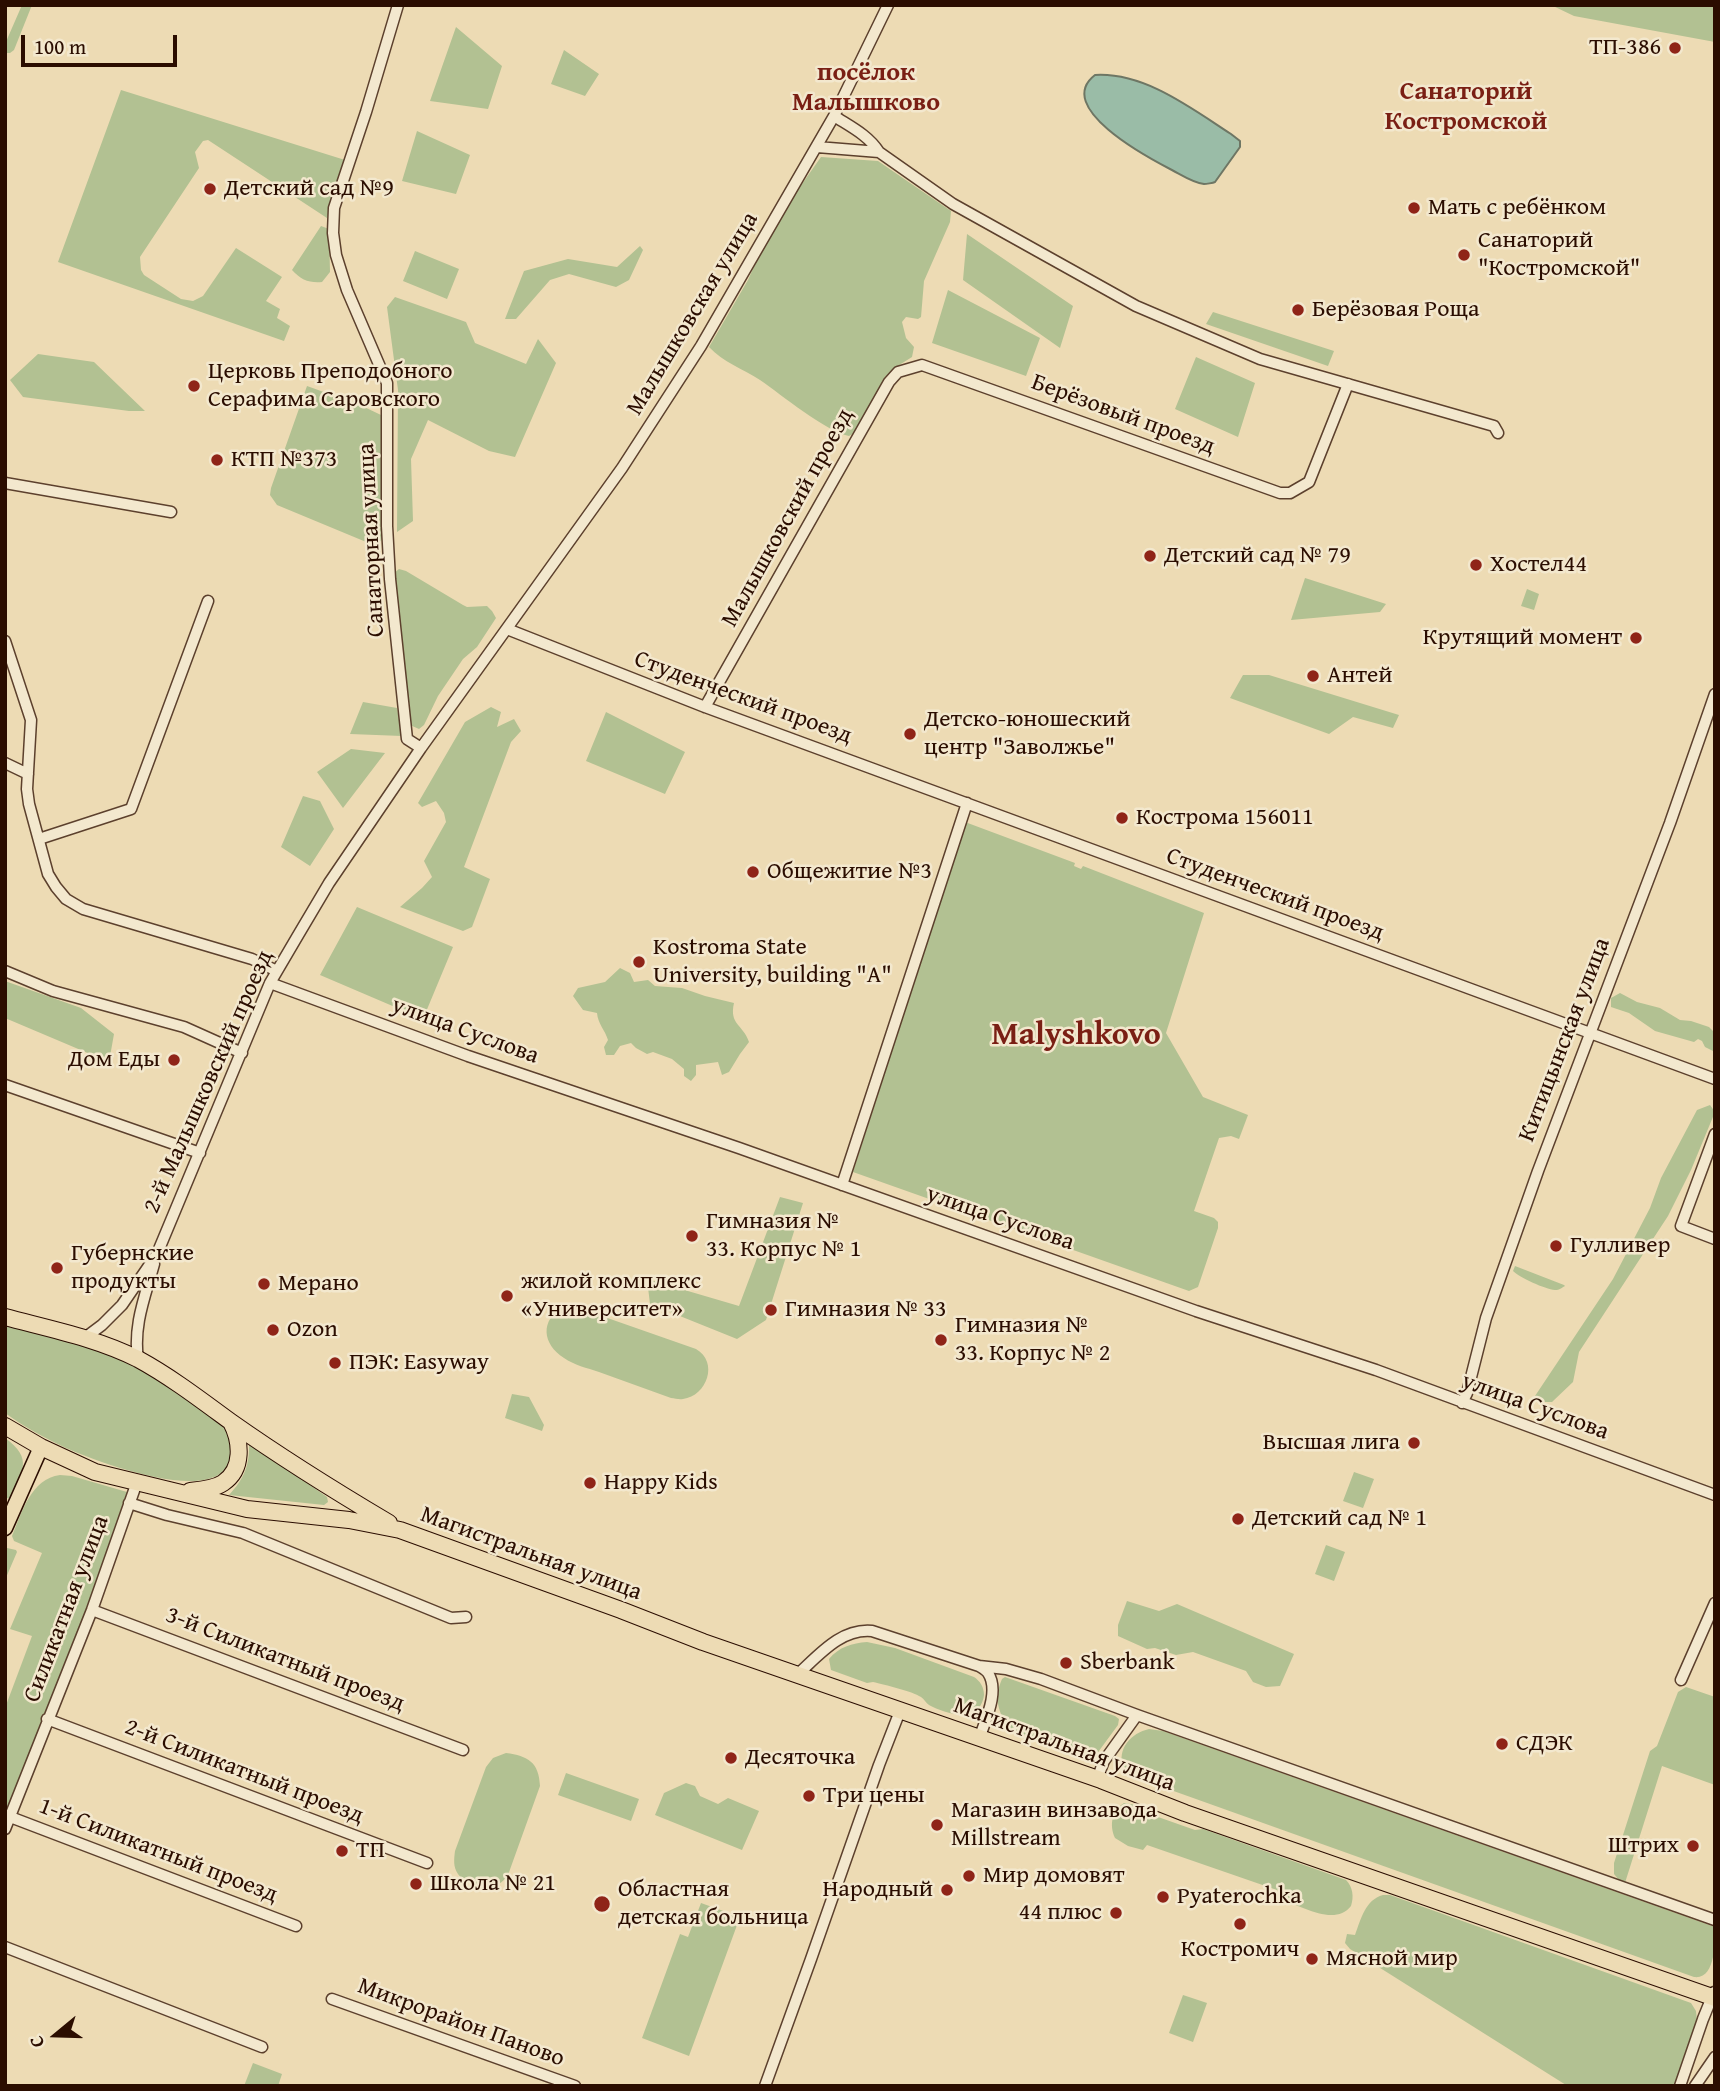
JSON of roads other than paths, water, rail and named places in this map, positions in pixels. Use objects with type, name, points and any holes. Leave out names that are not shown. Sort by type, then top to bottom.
[{"type":"highway","name":"Магистральная улица","points":[[5,1317],[86,1337],[138,1360],[191,1392],[320,1483],[400,1530]]},
{"type":"highway","points":[[182,1491],[211,1488],[223,1483],[234,1472],[239,1448],[238,1435],[231,1422]]},
{"type":"highway","name":"Магистральная улица","points":[[5,1426],[41,1447],[95,1472],[247,1508],[349,1520],[400,1530],[712,1646],[1714,1995]]},
{"type":"main road","points":[[5,1528],[41,1447]]},
{"type":"street","name":"Санаторная улица","points":[[398,5],[334,208],[332,233],[347,290],[387,383],[387,526],[390,579],[407,739],[421,748]]},
{"type":"street","name":"Малышковская улица","points":[[507,629],[622,468],[701,346],[834,117],[888,5]]},
{"type":"street","points":[[834,117],[872,142],[879,152],[953,204],[1136,306],[1261,359],[1494,426],[1498,433]]},
{"type":"street","points":[[817,147],[879,152]]},
{"type":"street","name":"Берёзовый проезд","points":[[922,365],[1280,493],[1290,493],[1310,482],[1348,384]]},
{"type":"street","name":"Малышковский проезд","points":[[705,707],[889,382],[898,372],[922,365]]},
{"type":"street","points":[[5,483],[172,512]]},
{"type":"street","points":[[38,839],[131,809],[208,601]]},
{"type":"street","name":"2-й Малышковский проезд","points":[[86,1337],[122,1306],[157,1254],[277,971],[327,887],[421,748],[507,629]]},
{"type":"street","name":"Студенческий проезд","points":[[507,629],[705,707],[1715,1079]]},
{"type":"street","points":[[5,641],[31,720],[29,804],[48,874],[56,887],[66,899],[83,909],[252,959],[277,971]]},
{"type":"street","name":"Китицынская улица","points":[[1462,1404],[1486,1318],[1538,1171],[1670,823],[1715,694]]},
{"type":"street","points":[[5,763],[28,774]]},
{"type":"street","points":[[842,1185],[967,803]]},
{"type":"street","points":[[5,971],[53,991],[184,1027],[242,1053]]},
{"type":"street","name":"улица Суслова","points":[[270,983],[468,1056],[1203,1313],[1376,1370],[1462,1404],[1715,1495]]},
{"type":"street","points":[[5,1085],[200,1153]]},
{"type":"street","points":[[1715,1134],[1681,1226],[1715,1239]]},
{"type":"street","points":[[138,1360],[137,1322],[157,1254]]},
{"type":"street","name":"Силикатная улица","points":[[5,1829],[7,1816],[92,1610],[137,1482]]},
{"type":"street","points":[[130,1503],[167,1515],[243,1533],[451,1618],[466,1617]]},
{"type":"street","points":[[1681,1680],[1715,1603]]},
{"type":"street","name":"3-й Силикатный проезд","points":[[92,1610],[463,1750]]},
{"type":"street","points":[[797,1675],[846,1634],[859,1630],[872,1631],[979,1666],[1006,1669],[1041,1679],[1715,1920]]},
{"type":"street","points":[[979,1666],[989,1674],[992,1686],[992,1699],[979,1739]]},
{"type":"street","points":[[765,2086],[900,1711]]},
{"type":"street","points":[[1097,1779],[1104,1761],[1137,1715]]},
{"type":"street","name":"2-й Силикатный проезд","points":[[47,1719],[427,1863]]},
{"type":"street","name":"1-й Силикатный проезд","points":[[7,1816],[296,1926]]},
{"type":"street","points":[[5,1947],[262,2047]]},
{"type":"street","points":[[1681,2086],[1714,1995]]},
{"type":"street","name":"Микрорайон Паново","points":[[332,1999],[575,2086]]},
{"type":"street","points":[[1695,2086],[1715,2057]]},
{"type":"place","name":"ТП-386","points":[[1675,48]]},
{"type":"place","name":"Детский сад №9","points":[[210,189]]},
{"type":"place","name":"Мать с ребёнком","points":[[1414,208]]},
{"type":"place","name":"Санаторий \"Костромской\"","points":[[1464,255]]},
{"type":"place","name":"Берёзовая Роща","points":[[1298,310]]},
{"type":"place","name":"Церковь Преподобного Серафима Саровского","points":[[194,386]]},
{"type":"place","name":"КТП №373","points":[[217,460]]},
{"type":"place","name":"Детский сад № 79","points":[[1150,556]]},
{"type":"place","name":"Хостел44","points":[[1476,565]]},
{"type":"place","name":"Крутящий момент","points":[[1636,638]]},
{"type":"place","name":"Антей","points":[[1313,676]]},
{"type":"place","name":"Детско-юношеский центр \"Заволжье\"","points":[[910,734]]},
{"type":"place","name":"Кострома 156011","points":[[1122,818]]},
{"type":"place","name":"Общежитие №3","points":[[753,872]]},
{"type":"place","name":"Kostroma State University, building \"A\"","points":[[639,962]]},
{"type":"place","name":"Дом Еды","points":[[174,1060]]},
{"type":"place","name":"Гимназия № 33. Корпус № 1","points":[[692,1236]]},
{"type":"place","name":"Гулливер","points":[[1556,1246]]},
{"type":"place","name":"Губернские продукты","points":[[57,1268]]},
{"type":"place","name":"Мерано","points":[[264,1284]]},
{"type":"place","name":"жилой комплекс «Университет»","points":[[507,1296]]},
{"type":"place","name":"Гимназия № 33","points":[[771,1310]]},
{"type":"place","name":"Ozon","points":[[273,1330]]},
{"type":"place","name":"Гимназия № 33. Корпус № 2","points":[[941,1340]]},
{"type":"place","name":"ПЭК: Easyway","points":[[335,1363]]},
{"type":"place","name":"Высшая лига","points":[[1414,1443]]},
{"type":"place","name":"Happy Kids","points":[[590,1483]]},
{"type":"place","name":"Детский сад № 1","points":[[1238,1519]]},
{"type":"place","name":"Sberbank","points":[[1066,1663]]},
{"type":"place","name":"СДЭК","points":[[1502,1744]]},
{"type":"place","name":"Десяточка","points":[[731,1758]]},
{"type":"place","name":"Три цены","points":[[809,1796]]},
{"type":"place","name":"Магазин винзавода Millstream","points":[[937,1825]]},
{"type":"place","name":"Штрих","points":[[1693,1846]]},
{"type":"place","name":"ТП","points":[[342,1851]]},
{"type":"place","name":"Мир домовят","points":[[969,1876]]},
{"type":"place","name":"Школа № 21","points":[[416,1884]]},
{"type":"place","name":"Народный","points":[[947,1890]]},
{"type":"place","name":"Pyaterochka","points":[[1163,1897]]},
{"type":"place","name":"Областная детская больница","points":[[602,1904]]},
{"type":"place","name":"44 плюс","points":[[1116,1913]]},
{"type":"place","name":"Костромич","points":[[1240,1924]]},
{"type":"place","name":"Мясной мир","points":[[1312,1959]]},
{"type":"district","name":"посёлок Малышково","points":[[866,88]]},
{"type":"district","name":"Санаторий Костромской","points":[[1466,107]]},
{"type":"district","name":"Malyshkovo","points":[[1076,1036]]}]
